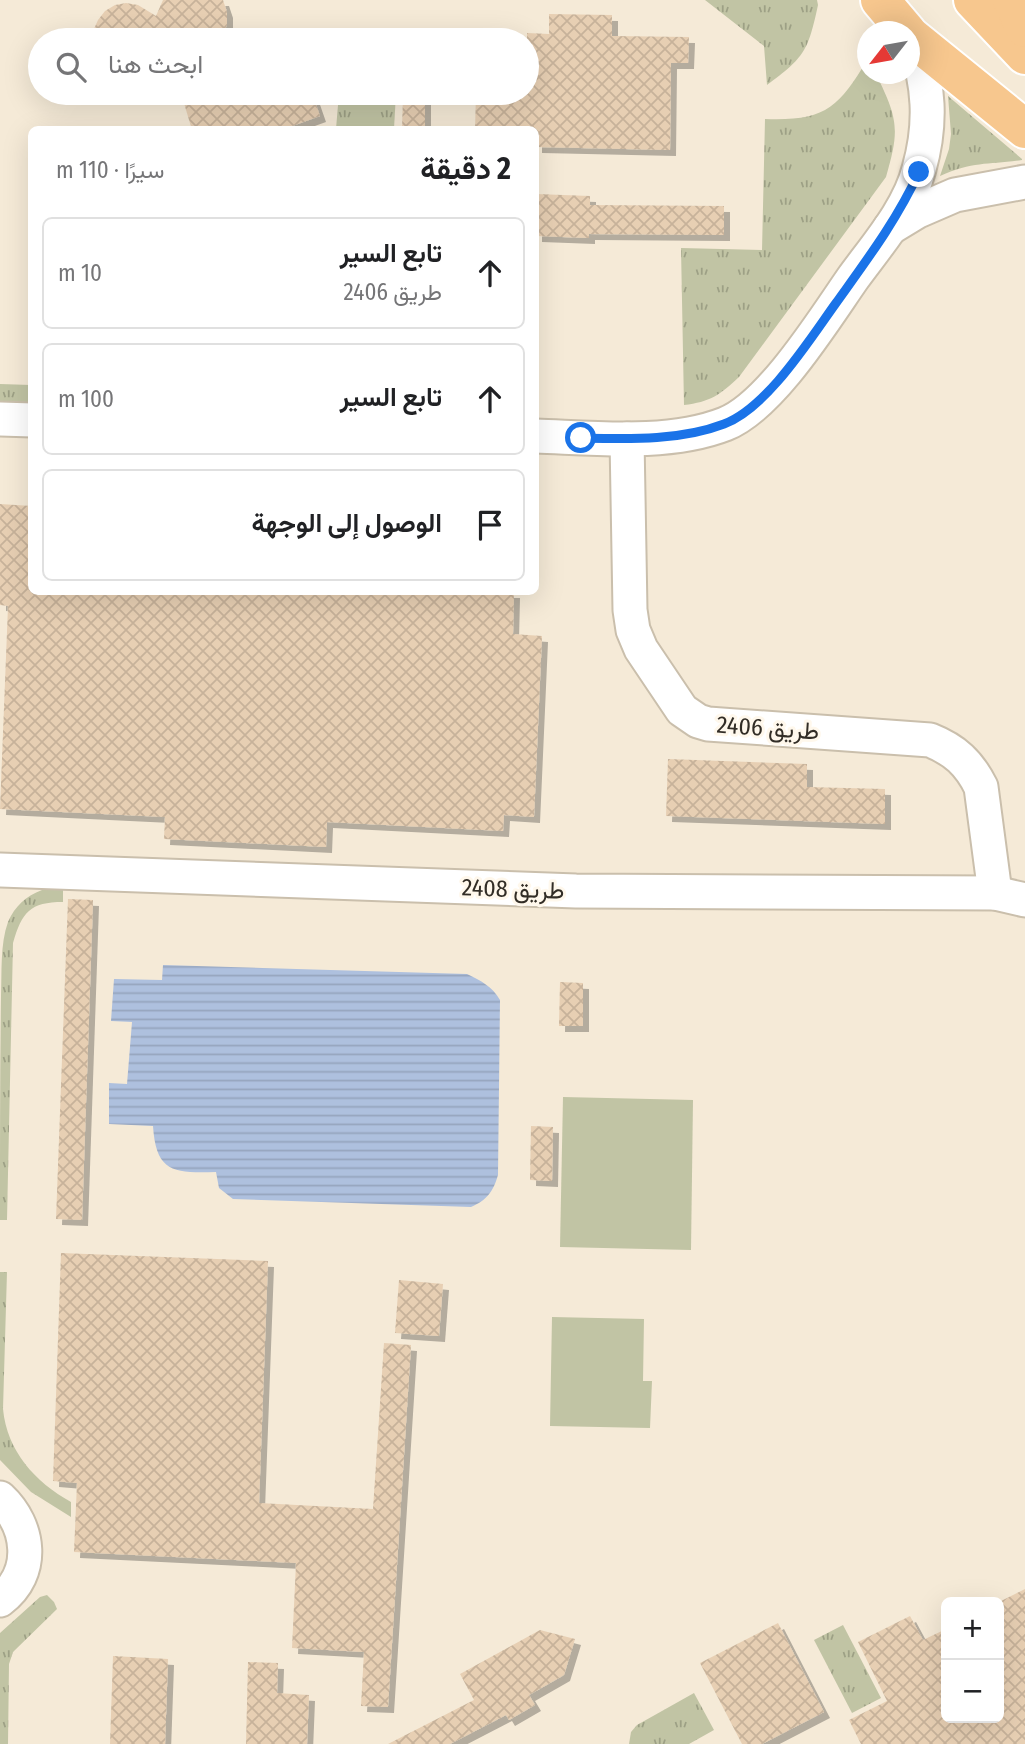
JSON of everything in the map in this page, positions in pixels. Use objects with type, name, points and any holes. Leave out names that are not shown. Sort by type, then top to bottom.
[{"type":"main road","points":[[880,0],[898,21]]},
{"type":"main road","points":[[973,0],[1025,55]]},
{"type":"main road","points":[[1012,0],[1025,29]]},
{"type":"main road","points":[[920,43],[1025,129]]},
{"type":"street","points":[[539,436],[627,439],[689,434],[727,424],[747,410],[782,376],[888,229],[919,172],[928,125],[920,60]]},
{"type":"street","points":[[888,229],[918,211],[955,195],[1025,182]]},
{"type":"street","points":[[0,419],[28,420]]},
{"type":"street","name":"طريق 2406","points":[[627,439],[633,631],[641,649],[682,710],[698,722],[708,724],[930,740],[947,747],[961,757],[973,771],[981,787],[1010,896]]},
{"type":"street","name":"طريق 2408","points":[[0,870],[576,891],[1010,896]]},
{"type":"street","points":[[0,1499],[11,1509],[20,1524],[25,1540],[25,1557],[18,1581],[0,1600]]},
{"type":"green space","points":[[705,0],[817,0],[818,5],[803,52],[790,67],[767,85],[764,46]]},
{"type":"green space","points":[[857,77],[857,84],[881,84],[889,102],[895,135],[886,177],[739,377],[714,397],[684,405],[681,248],[762,250],[765,119],[802,118],[816,114],[838,101]]},
{"type":"green space","points":[[948,96],[1022,160],[972,166],[940,176],[951,134]]},
{"type":"green space","points":[[338,105],[395,105],[394,126],[336,126]]},
{"type":"green space","points":[[0,384],[28,385],[28,403],[0,401]]},
{"type":"green space","points":[[42,890],[63,890],[63,902],[43,904],[29,911],[20,924],[13,943],[7,1220],[0,1220],[1,996],[4,939],[8,922],[18,906]]},
{"type":"green space","points":[[563,1097],[693,1100],[691,1250],[560,1247]]},
{"type":"green space","points":[[0,1272],[7,1272],[3,1409],[10,1438],[25,1464],[35,1475],[71,1502],[71,1517],[31,1492],[0,1460]]},
{"type":"green space","points":[[552,1317],[644,1319],[643,1381],[652,1381],[650,1428],[550,1426]]},
{"type":"green space","points":[[47,1595],[57,1609],[13,1652],[9,1664],[8,1744],[0,1744],[0,1633],[40,1597]]},
{"type":"green space","points":[[843,1625],[881,1698],[852,1713],[814,1640]]},
{"type":"green space","points":[[694,1693],[714,1730],[689,1744],[629,1744],[631,1732],[637,1725]]},
{"type":"water","points":[[163,965],[467,974],[486,984],[500,1000],[498,1175],[491,1191],[471,1207],[233,1199],[219,1188],[216,1172],[189,1172],[170,1167],[158,1153],[153,1126],[109,1124],[109,1083],[127,1084],[132,1022],[111,1021],[114,979],[162,980]]},
{"type":"building","points":[[163,0],[223,0],[227,25],[226,28],[94,28],[105,11],[115,5],[138,5],[156,16]]},
{"type":"building","points":[[549,14],[612,15],[612,36],[689,37],[688,63],[671,63],[670,150],[539,147],[539,126],[475,126],[476,105],[539,105],[539,34],[549,34]]},
{"type":"building","points":[[185,105],[316,105],[320,116],[292,126],[191,126]]},
{"type":"building","points":[[403,105],[425,105],[425,126],[402,126]]},
{"type":"building","points":[[539,194],[590,196],[590,205],[724,206],[724,235],[589,234],[589,238],[539,236]]},
{"type":"building","points":[[0,504],[28,506],[28,595],[514,595],[513,634],[542,636],[534,817],[504,815],[503,831],[327,822],[326,847],[164,839],[165,817],[0,809],[8,606],[0,605]]},
{"type":"building","points":[[668,759],[807,764],[807,787],[885,789],[885,824],[666,816]]},
{"type":"building","points":[[68,899],[93,900],[82,1220],[56,1219]]},
{"type":"building","points":[[560,982],[583,983],[583,1026],[559,1026]]},
{"type":"building","points":[[531,1126],[553,1127],[552,1181],[530,1180]]},
{"type":"building","points":[[61,1253],[268,1261],[259,1503],[373,1509],[384,1343],[411,1345],[388,1707],[361,1706],[364,1652],[292,1648],[296,1563],[74,1552],[77,1483],[53,1481]]},
{"type":"building","points":[[399,1280],[443,1284],[439,1336],[395,1333]]},
{"type":"building","points":[[1025,1589],[1025,1744],[861,1744],[849,1720],[887,1701],[858,1642],[910,1616],[923,1640],[941,1631],[941,1723],[1004,1723],[1004,1600]]},
{"type":"building","points":[[778,1623],[824,1712],[762,1744],[742,1744],[700,1663]]},
{"type":"building","points":[[540,1630],[575,1639],[564,1675],[529,1695],[535,1705],[509,1720],[506,1715],[450,1744],[388,1744],[474,1700],[460,1674]]},
{"type":"building","points":[[113,1656],[168,1659],[165,1744],[110,1744]]},
{"type":"building","points":[[248,1662],[278,1663],[277,1693],[309,1695],[307,1744],[246,1744]]},
{"type":"route","points":[[581,438],[627,439],[689,434],[727,424],[747,410],[782,376],[799,354],[888,229],[919,172]]}]
